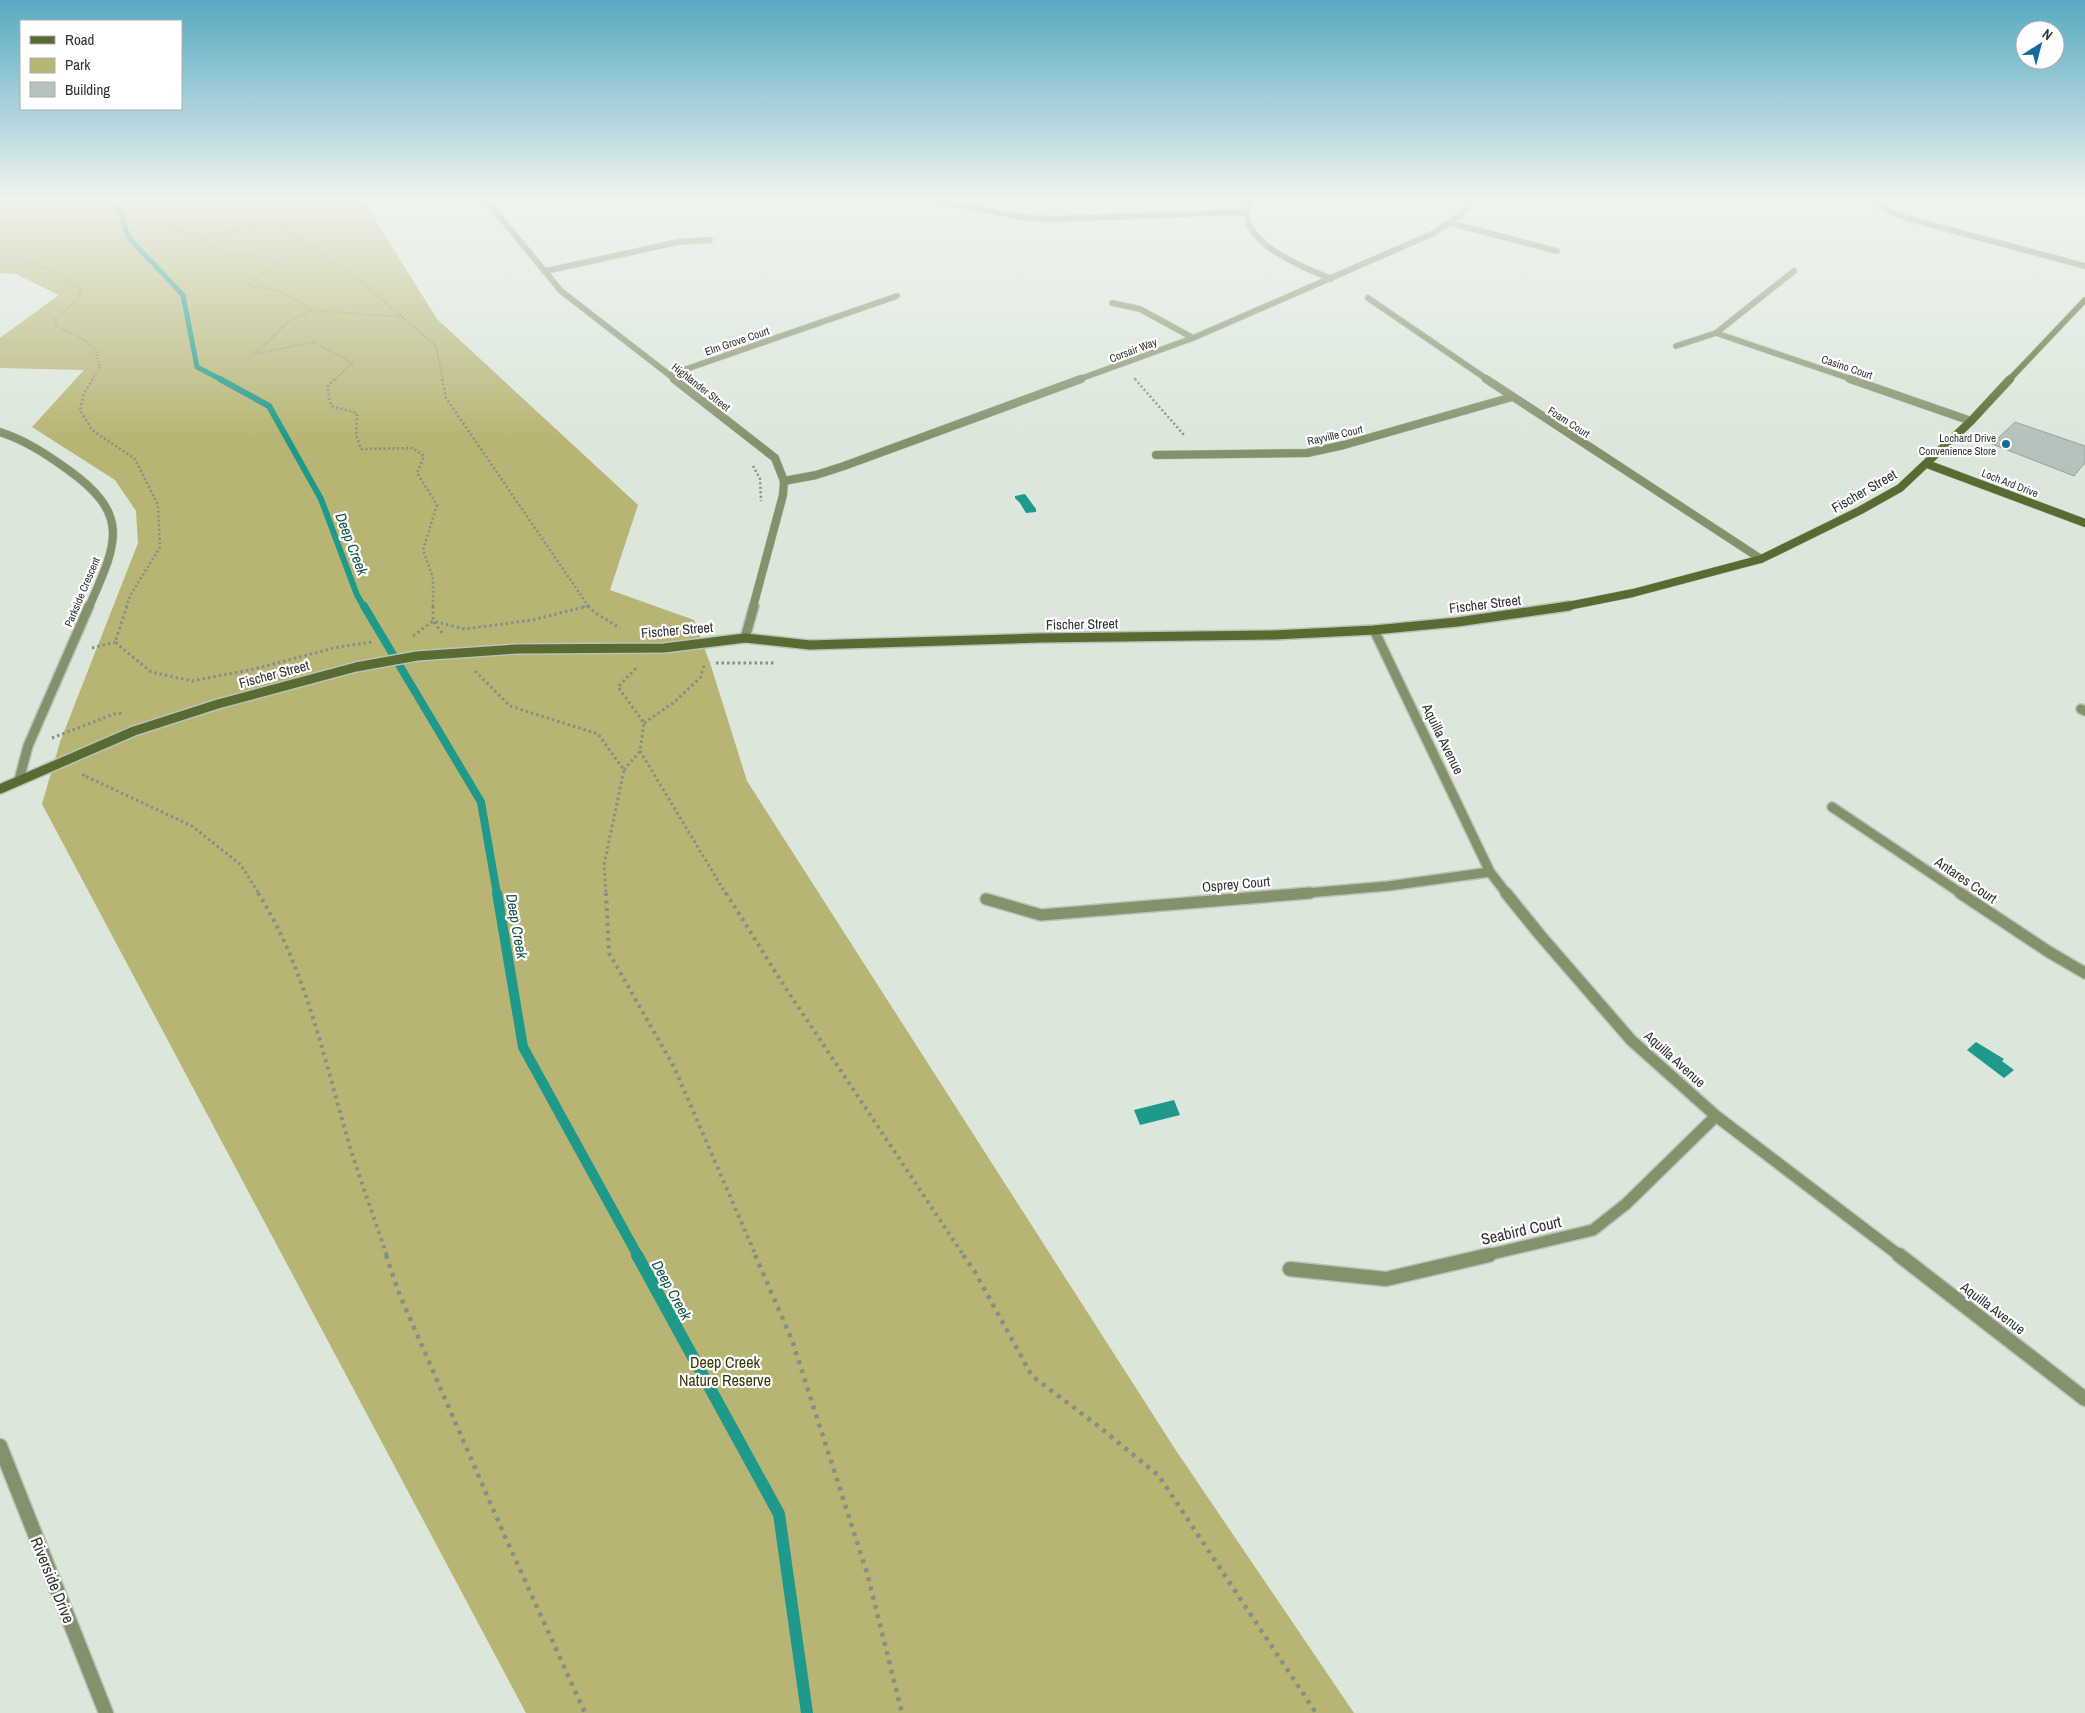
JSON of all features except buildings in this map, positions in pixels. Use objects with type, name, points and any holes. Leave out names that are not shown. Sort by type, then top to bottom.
[{"type":"street","name":"Highlander Street","points":[[553,280],[562,291],[775,458],[784,481]]},
{"type":"street","name":"Corsair Way","points":[[784,481],[816,475],[844,466],[1123,365],[1193,338],[1329,280]]},
{"type":"street","points":[[1676,346],[1716,333],[1783,280]]},
{"type":"street","name":"Elm Grove Court","points":[[669,375],[897,296]]},
{"type":"street","name":"Foam Court","points":[[1368,298],[1512,397],[1761,559]]},
{"type":"street","name":"Fischer Street","points":[[0,789],[134,730],[268,689],[378,663],[414,657],[516,649],[664,648],[745,638],[810,645],[1039,638],[1274,635],[1374,630],[1544,611],[1633,593],[1761,559],[1900,488],[1928,464],[1971,421],[2085,300]]},
{"type":"street","points":[[1112,303],[1140,309],[1193,338]]},
{"type":"street","name":"Casino Court","points":[[1716,333],[1971,421]]},
{"type":"street","name":"Rayville Court","points":[[1156,455],[1307,453],[1512,397]]},
{"type":"street","name":"Parkside Crescent","points":[[0,432],[18,437],[35,446],[94,489],[106,504],[112,521],[113,542],[106,568],[28,746],[19,780]]},
{"type":"street","name":"Loch Ard Drive","points":[[1928,464],[2085,523]]},
{"type":"street","points":[[745,638],[783,495],[784,481]]},
{"type":"street","name":"Aquilla Avenue","points":[[1374,630],[1490,872],[1540,935],[1631,1040],[1716,1116],[2024,1350],[2085,1399]]},
{"type":"street","name":"Antares Court","points":[[1832,807],[2049,952],[2085,973]]},
{"type":"street","name":"Osprey Court","points":[[986,899],[1041,914],[1388,886],[1490,872]]},
{"type":"street","name":"Seabird Court","points":[[1290,1269],[1386,1279],[1593,1230],[1626,1204],[1716,1116]]},
{"type":"street","name":"Riverside Drive","points":[[0,1446],[106,1713]]},
{"type":"path","points":[[70,280],[82,288],[76,300],[55,320],[57,327],[80,337],[96,349],[100,369],[84,393],[80,410],[92,430],[135,459],[158,505],[160,547],[130,596],[115,642],[150,672],[192,681],[254,669],[338,647],[366,643]]},
{"type":"path","points":[[255,280],[249,285],[282,292],[311,310],[402,317]]},
{"type":"path","points":[[359,280],[436,346],[446,398],[588,606],[594,612],[623,629]]},
{"type":"path","points":[[311,310],[288,322],[254,354],[314,342],[352,363],[327,386],[331,406],[357,413],[356,435],[361,449],[413,448],[424,456],[417,474],[437,505],[423,550],[433,578],[433,621],[457,653]]},
{"type":"path","points":[[1123,365],[1200,455]]},
{"type":"path","points":[[750,459],[760,479],[761,500],[758,509]]},
{"type":"path","points":[[433,621],[465,629],[532,620],[588,606]]},
{"type":"path","points":[[408,637],[413,636],[433,621]]},
{"type":"path","points":[[715,663],[784,662]]},
{"type":"path","points":[[644,723],[673,703],[700,678],[705,663],[696,663]]},
{"type":"path","points":[[630,665],[639,665],[618,687],[644,723],[640,751],[624,770],[604,865],[609,953],[674,1067],[792,1340],[867,1573],[902,1713]]},
{"type":"path","points":[[481,668],[472,668],[510,706],[598,734],[624,770]]},
{"type":"path","points":[[28,746],[82,728],[114,714],[127,712],[134,730]]},
{"type":"path","points":[[640,751],[685,828],[783,984],[975,1272],[1032,1376],[1098,1425],[1159,1476],[1316,1713]]},
{"type":"path","points":[[92,771],[83,776],[142,801],[192,826],[241,865],[273,916],[312,1011],[346,1133],[399,1292],[503,1532],[585,1713]]},
{"type":"green space","name":"Deep Creek Nature Reserve","points":[[28,280],[413,280],[437,319],[638,505],[610,590],[694,620],[711,666],[747,781],[1175,1449],[1354,1713],[526,1713],[42,804],[60,742],[138,543],[136,511],[115,480],[32,427],[84,370],[0,368],[0,338],[59,295]]},
{"type":"water","points":[[1025,494],[1036,509],[1036,512],[1026,513],[1015,498],[1015,496]]},
{"type":"water","points":[[1976,1042],[2004,1059],[2002,1061],[2014,1070],[2004,1078],[1967,1050]]},
{"type":"water","points":[[1174,1100],[1180,1115],[1140,1125],[1134,1110]]},
{"type":"waterway","name":"Deep Creek","points":[[169,280],[183,295],[197,367],[222,380]]},
{"type":"waterway","name":"Deep Creek","points":[[220,379],[269,406],[321,499],[357,595],[364,607]]},
{"type":"waterway","name":"Deep Creek","points":[[364,606],[481,802],[497,894]]},
{"type":"waterway","name":"Deep Creek","points":[[497,893],[523,1047],[638,1256]]},
{"type":"waterway","name":"Deep Creek","points":[[637,1255],[779,1514],[807,1713]]},
{"type":"place","name":"Lochard Drive Convenience Store","points":[[2006,444]]}]
